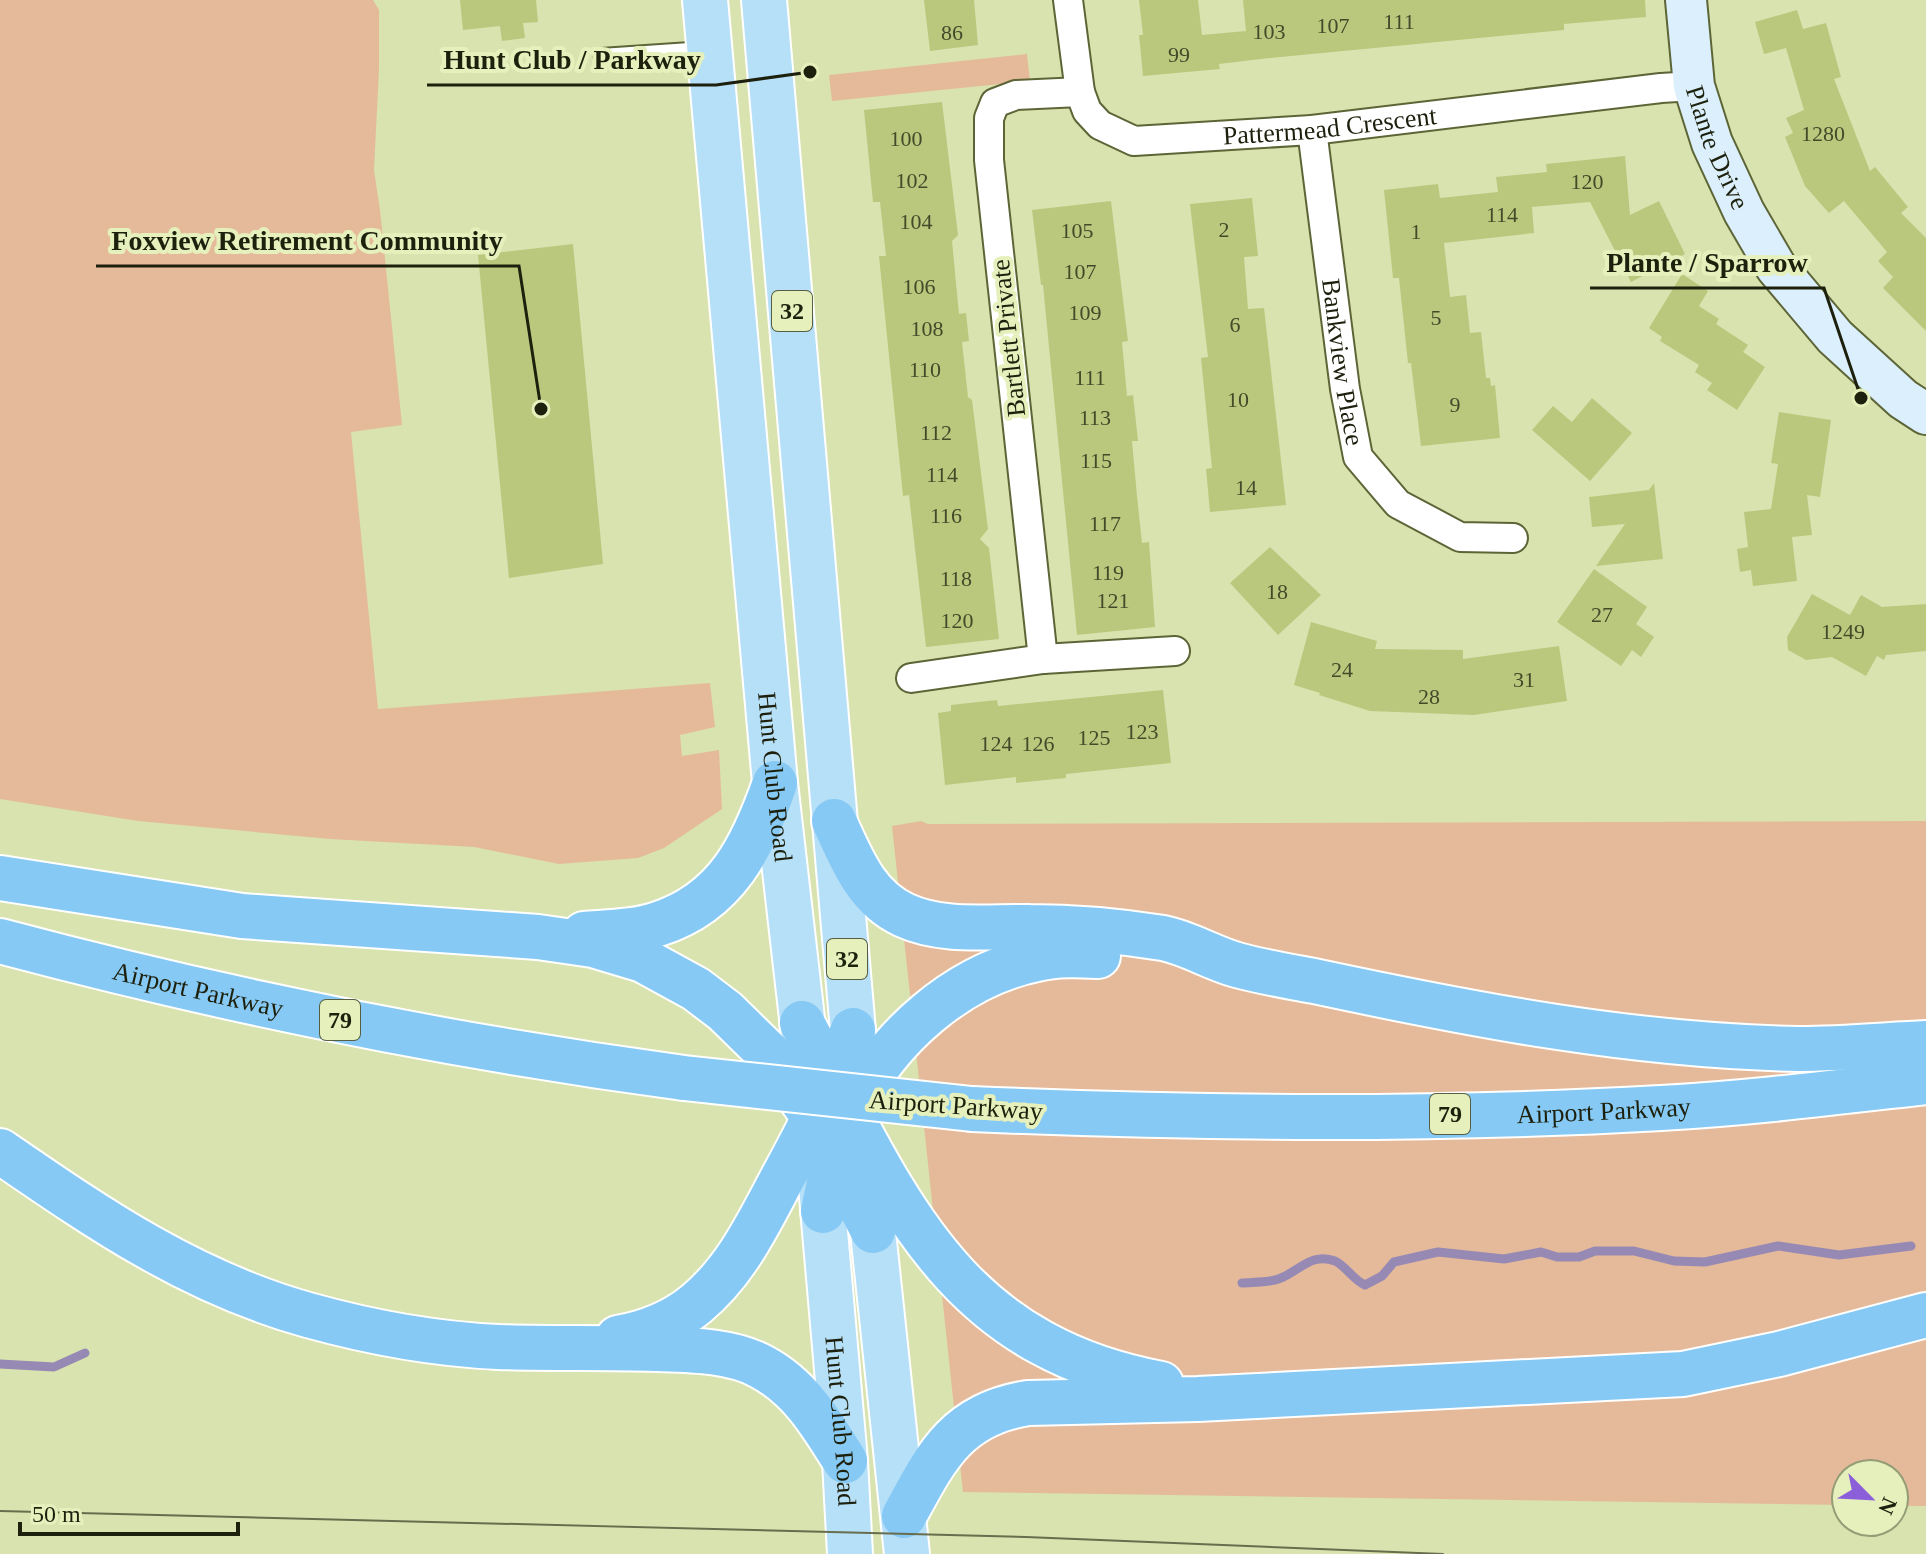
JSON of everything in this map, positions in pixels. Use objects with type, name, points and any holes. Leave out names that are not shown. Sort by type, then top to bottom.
[{"type":"highway","points":[[538,937],[632,930],[656,925],[677,917],[699,903],[734,871],[763,818],[775,783]]},
{"type":"highway","points":[[834,821],[859,875],[875,895],[906,916],[951,926],[1115,932],[1167,939],[1236,965]]},
{"type":"highway","points":[[0,878],[242,916],[538,937],[618,951],[643,960],[696,989],[725,1011],[843,1117],[907,1215],[951,1272],[998,1316],[1029,1337],[1077,1360],[1140,1380],[1176,1386],[1279,1393]]},
{"type":"highway","name":"Airport Parkway","points":[[0,941],[82,963],[322,1017],[557,1060],[684,1078],[972,1109],[1211,1118],[1541,1112],[1725,1103],[1926,1082]]},
{"type":"highway","points":[[580,1346],[645,1333],[695,1305],[732,1266],[895,1047],[923,1017],[965,987],[1012,965],[1068,955],[1236,965],[1385,996],[1599,1033],[1685,1042],[1800,1049],[1926,1043]]},
{"type":"highway","points":[[843,1117],[873,1231]]},
{"type":"highway","points":[[0,1151],[118,1231],[210,1281],[262,1301],[360,1328],[405,1336],[497,1347],[580,1346],[712,1353],[760,1365],[796,1390],[819,1419],[845,1461]]},
{"type":"highway","points":[[910,1539],[950,1442],[965,1426],[1005,1406],[1683,1374],[1779,1354],[1926,1315]]},
{"type":"main road","name":"Hunt Club Road","points":[[705,0],[775,783],[802,1023],[843,1117]]},
{"type":"main road","name":"Hunt Club Road","points":[[764,0],[853,1030],[843,1117],[823,1211],[850,1554]]},
{"type":"main road","name":"Hunt Club Road","points":[[873,1231],[910,1539]]},
{"type":"street","name":"Pattermead Crescent","points":[[1068,0],[1080,92],[1087,111],[1100,125],[1134,141],[1312,130],[1694,86]]},
{"type":"street","name":"Plante Drive","points":[[1686,0],[1694,86],[1712,143],[1744,212],[1776,267],[1835,337],[1903,399],[1926,414]]},
{"type":"street","name":"Bartlett Private","points":[[1043,659],[989,160],[989,118],[995,103],[1016,95],[1080,92]]},
{"type":"street","name":"Bankview Place","points":[[1312,130],[1345,389],[1358,457],[1398,504],[1460,537],[1513,538]]},
{"type":"street","points":[[911,678],[1043,659],[1175,651]]},
{"type":"lane","points":[[601,56],[710,49]]},
{"type":"shaded area","points":[[0,0],[373,0],[379,10],[374,170],[402,425],[351,432],[378,709],[710,683],[715,727],[680,735],[682,756],[719,750],[722,809],[664,848],[638,858],[559,864],[474,847],[330,839],[138,821],[0,799]]},
{"type":"shaded area","points":[[1027,54],[1030,81],[832,101],[829,75]]},
{"type":"shaded area","points":[[921,821],[928,824],[1926,821],[1926,1506],[1910,1506],[1910,1458],[1830,1458],[1830,1505],[963,1492],[892,826]]},
{"type":"building","points":[[460,0],[536,0],[538,22],[523,23],[525,38],[502,41],[500,26],[463,30]]},
{"type":"building","points":[[924,0],[974,0],[978,45],[930,51]]},
{"type":"building","points":[[1139,0],[1198,0],[1202,35],[1246,31],[1243,0],[1645,0],[1646,17],[1564,24],[1564,30],[1269,58],[1219,64],[1220,69],[1143,76]]},
{"type":"building","points":[[1797,10],[1803,29],[1826,23],[1841,77],[1834,79],[1870,171],[1875,167],[1908,207],[1901,213],[1926,238],[1926,331],[1883,288],[1893,277],[1878,261],[1887,252],[1844,201],[1829,213],[1805,186],[1785,137],[1793,133],[1786,118],[1804,110],[1786,48],[1764,54],[1755,22]]},
{"type":"building","points":[[942,102],[958,235],[952,241],[959,314],[966,313],[969,341],[962,342],[988,529],[980,539],[989,548],[999,639],[926,647],[909,495],[903,496],[879,256],[886,256],[880,202],[873,202],[864,110]]},
{"type":"building","points":[[1625,156],[1630,215],[1659,201],[1685,254],[1631,282],[1590,202],[1532,207],[1534,233],[1444,243],[1450,297],[1466,295],[1470,333],[1481,332],[1486,378],[1490,378],[1491,386],[1495,385],[1500,438],[1421,446],[1399,278],[1393,278],[1384,190],[1438,184],[1440,198],[1498,192],[1496,177],[1547,172],[1546,164]]},
{"type":"building","points":[[1252,198],[1258,256],[1244,257],[1248,309],[1264,308],[1286,505],[1210,512],[1206,469],[1212,468],[1201,358],[1208,357],[1190,204]]},
{"type":"building","points":[[1111,201],[1128,341],[1122,342],[1127,396],[1133,395],[1138,441],[1132,441],[1137,496],[1142,543],[1149,542],[1155,627],[1077,635],[1043,285],[1032,210]]},
{"type":"building","points":[[573,244],[603,564],[509,578],[478,255]]},
{"type":"building","points":[[1682,274],[1708,291],[1699,306],[1719,319],[1716,324],[1748,345],[1743,352],[1765,367],[1737,410],[1707,390],[1712,383],[1695,372],[1699,365],[1660,341],[1662,337],[1649,328]]},
{"type":"building","points":[[1592,398],[1632,433],[1590,481],[1532,430],[1553,406],[1572,422]]},
{"type":"building","points":[[1779,412],[1831,420],[1820,497],[1807,495],[1812,535],[1792,537],[1797,581],[1753,586],[1751,570],[1740,572],[1737,549],[1748,547],[1744,512],[1771,509],[1778,464],[1771,463]]},
{"type":"building","points":[[1654,483],[1663,559],[1596,566],[1625,524],[1592,527],[1589,497],[1649,490]]},
{"type":"building","points":[[1270,547],[1321,595],[1278,635],[1230,583]]},
{"type":"building","points":[[1594,569],[1647,607],[1636,624],[1654,637],[1641,657],[1632,650],[1621,666],[1557,622]]},
{"type":"building","points":[[1812,594],[1850,615],[1861,595],[1882,607],[1926,604],[1926,651],[1886,655],[1884,660],[1877,656],[1866,676],[1832,657],[1806,660],[1788,650],[1787,637]]},
{"type":"building","points":[[1311,622],[1377,641],[1375,649],[1463,650],[1463,659],[1559,646],[1567,701],[1474,715],[1370,711],[1294,685]]},
{"type":"building","points":[[1163,690],[1171,763],[1066,774],[1066,778],[1016,783],[1016,777],[945,785],[938,713],[951,711],[951,705],[997,700],[998,706]]},
{"type":"waterway","points":[[1242,1283],[1277,1280],[1313,1261],[1327,1259],[1339,1263],[1365,1285],[1382,1276],[1394,1262],[1438,1252],[1504,1259],[1541,1252],[1557,1257],[1579,1257],[1595,1251],[1634,1251],[1674,1261],[1705,1262],[1778,1246],[1839,1255],[1911,1246]]},
{"type":"waterway","points":[[0,1364],[54,1367],[85,1353]]},
{"type":"tram line","points":[[0,1511],[1026,1537],[1443,1554]]},
{"type":"place","name":"Hunt Club / Parkway","points":[[810,72]]},
{"type":"place","name":"Plante / Sparrow","points":[[1861,398]]},
{"type":"place","name":"Foxview Retirement Community","points":[[541,409]]}]
